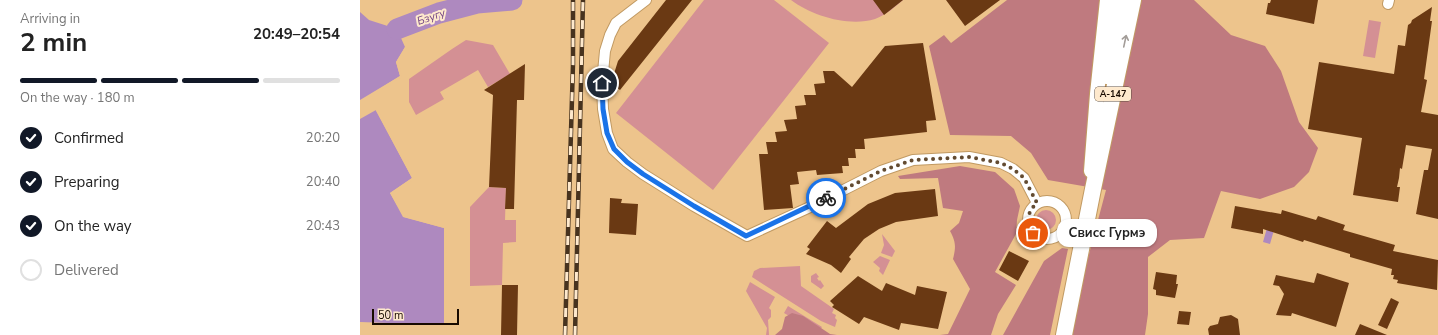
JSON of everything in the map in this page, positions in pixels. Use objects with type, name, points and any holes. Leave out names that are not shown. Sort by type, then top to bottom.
[{"type":"main road","name":"А-147","points":[[1092,182],[1097,94],[1107,0]]},
{"type":"main road","name":"А-147","points":[[1064,335],[1084,232],[1119,0]]},
{"type":"main road","name":"А-147","points":[[1092,182],[1134,0]]},
{"type":"street","points":[[646,0],[616,23],[610,35],[606,51],[602,83],[603,109],[607,133],[614,149],[627,162],[643,174],[746,236],[810,207],[881,171],[913,160],[969,157],[1001,163],[1013,169],[1024,178],[1037,203]]},
{"type":"street","points":[[1046,201],[1056,203],[1060,206],[1065,215],[1065,225],[1060,233],[1052,238],[1042,238],[1033,233],[1030,229],[1028,220],[1030,210],[1037,203],[1046,201]]},
{"type":"street","points":[[1065,225],[1084,232]]},
{"type":"shaded area","points":[[704,0],[774,0],[829,43],[713,190],[616,113]]},
{"type":"shaded area","points":[[791,0],[903,0],[890,11],[875,19],[854,22],[843,21],[820,15],[809,11]]},
{"type":"shaded area","points":[[1007,0],[1194,0],[1231,35],[1265,46],[1281,71],[1299,122],[1318,148],[1309,172],[1294,187],[1260,199],[1221,191],[1204,238],[1170,240],[1148,257],[1148,314],[1145,335],[1069,335],[1106,190],[1048,180],[1031,153],[1011,136],[950,135],[929,46],[944,35],[951,43]]},
{"type":"shaded area","points":[[360,12],[369,20],[397,29],[405,47],[396,62],[400,76],[368,96],[412,178],[390,193],[403,217],[444,228],[444,326],[360,335]]},
{"type":"shaded area","points":[[1369,20],[1381,22],[1375,58],[1363,56]]},
{"type":"shaded area","points":[[466,40],[493,45],[510,74],[488,87],[478,70],[440,92],[444,99],[416,115],[409,102],[409,79]]},
{"type":"shaded area","points":[[960,166],[995,172],[1014,189],[1020,206],[1016,234],[995,272],[1016,285],[998,314],[991,335],[940,335],[948,334],[970,289],[953,259],[955,245],[950,231],[959,223],[963,211],[943,208],[938,178],[900,179],[898,176]]},
{"type":"shaded area","points":[[489,187],[506,188],[505,220],[516,220],[516,242],[503,243],[502,285],[470,286],[470,207]]},
{"type":"shaded area","points":[[1046,210],[1053,213],[1056,220],[1053,227],[1046,230],[1039,227],[1036,220],[1039,213]]},
{"type":"shaded area","points":[[1267,228],[1274,230],[1270,244],[1263,242]]},
{"type":"shaded area","points":[[882,234],[895,251],[892,257],[881,253],[884,245]]},
{"type":"shaded area","points":[[1062,248],[1068,249],[1050,335],[1003,335],[1044,261]]},
{"type":"shaded area","points":[[880,256],[890,260],[883,275],[879,271],[880,268],[873,262]]},
{"type":"shaded area","points":[[800,266],[801,286],[834,309],[832,313],[836,315],[835,318],[837,320],[835,327],[821,321],[752,277],[754,271],[760,268]]},
{"type":"shaded area","points":[[816,273],[819,277],[817,278],[824,286],[821,289],[811,282],[811,276]]},
{"type":"shaded area","points":[[750,282],[775,297],[769,308],[771,310],[771,317],[768,320],[769,335],[766,335],[767,328],[746,291]]},
{"type":"shaded area","points":[[788,306],[822,327],[818,333],[784,313]]},
{"type":"shaded area","points":[[792,313],[803,316],[830,334],[837,335],[775,335],[782,329],[785,317]]},
{"type":"pier","points":[[407,46],[399,62],[402,77],[371,96],[414,178],[414,180],[393,193],[405,216],[446,228],[447,335],[360,335],[360,322],[444,325],[444,228],[404,217],[390,193],[412,178],[376,110],[360,119],[360,100],[400,76],[396,62]]},
{"type":"building","points":[[666,0],[692,0],[620,90],[611,83],[618,61]]},
{"type":"building","points":[[873,0],[903,0],[884,15]]},
{"type":"building","points":[[946,0],[1000,0],[965,26]]},
{"type":"building","points":[[1271,0],[1318,0],[1314,24],[1266,14],[1268,3],[1270,3]]},
{"type":"building","points":[[1432,7],[1430,21],[1432,21],[1424,79],[1427,80],[1421,112],[1438,115],[1438,219],[1416,214],[1424,170],[1428,170],[1432,149],[1406,145],[1397,187],[1400,187],[1398,202],[1353,195],[1362,138],[1308,129],[1319,62],[1394,74],[1398,45],[1405,46],[1408,25],[1412,20]]},
{"type":"building","points":[[923,43],[936,120],[926,121],[927,132],[864,139],[865,149],[855,149],[856,158],[848,158],[849,166],[842,166],[843,173],[817,175],[816,170],[797,172],[799,184],[790,185],[793,208],[764,210],[759,154],[768,154],[766,142],[777,142],[775,132],[787,131],[784,120],[797,119],[795,106],[806,105],[804,95],[816,95],[814,84],[825,83],[823,71],[834,71],[852,87],[885,46]]},
{"type":"building","points":[[525,64],[524,100],[517,100],[514,209],[505,209],[506,188],[489,187],[493,95],[484,90]]},
{"type":"building","points":[[935,189],[938,216],[896,222],[879,229],[864,239],[849,257],[851,259],[841,273],[831,265],[806,254],[810,249],[807,247],[827,221],[836,228],[868,204],[895,193]]},
{"type":"building","points":[[610,198],[622,199],[621,203],[638,204],[636,235],[609,233]]},
{"type":"building","points":[[1235,206],[1281,214],[1282,210],[1316,220],[1318,216],[1345,225],[1343,230],[1395,245],[1393,251],[1438,260],[1437,290],[1397,283],[1398,280],[1393,279],[1394,275],[1391,275],[1392,269],[1350,257],[1350,254],[1304,240],[1303,242],[1263,229],[1263,234],[1231,228]]},
{"type":"building","points":[[1009,251],[1029,261],[1018,281],[999,270]]},
{"type":"building","points":[[1156,272],[1177,275],[1176,284],[1178,284],[1175,298],[1156,295],[1156,290],[1153,289]]},
{"type":"building","points":[[1317,273],[1349,283],[1336,327],[1292,313],[1291,316],[1276,315],[1284,294],[1279,286],[1273,285],[1276,275],[1314,283]]},
{"type":"building","points":[[858,276],[882,291],[886,283],[915,295],[917,286],[947,292],[938,329],[901,323],[899,330],[864,317],[859,324],[832,307],[834,305],[830,301]]},
{"type":"building","points":[[502,285],[518,285],[517,335],[501,335]]},
{"type":"building","points":[[1391,298],[1399,302],[1387,329],[1378,325]]},
{"type":"building","points":[[1179,311],[1191,312],[1189,325],[1177,324]]},
{"type":"building","points":[[1231,315],[1238,319],[1240,335],[1209,335],[1208,329],[1210,326],[1218,324],[1220,317]]},
{"type":"building","points":[[1360,324],[1387,335],[1355,335]]},
{"type":"waterway","name":"Бзугу","points":[[397,29],[439,13],[477,3],[512,0]]},
{"type":"railway","points":[[565,335],[573,64],[573,0]]},
{"type":"railway","points":[[575,335],[583,0]]},
{"type":"way so far","points":[[826,198],[881,171],[913,160],[969,157],[1001,163],[1013,169],[1024,178],[1037,203],[1030,210],[1028,215],[1028,225],[1033,233]]},
{"type":"place","name":"Свисс Гурмэ","points":[[1033,233]]},
{"type":"route","points":[[602,83],[603,109],[607,133],[614,149],[627,162],[643,174],[746,236],[810,207],[826,198]]}]
